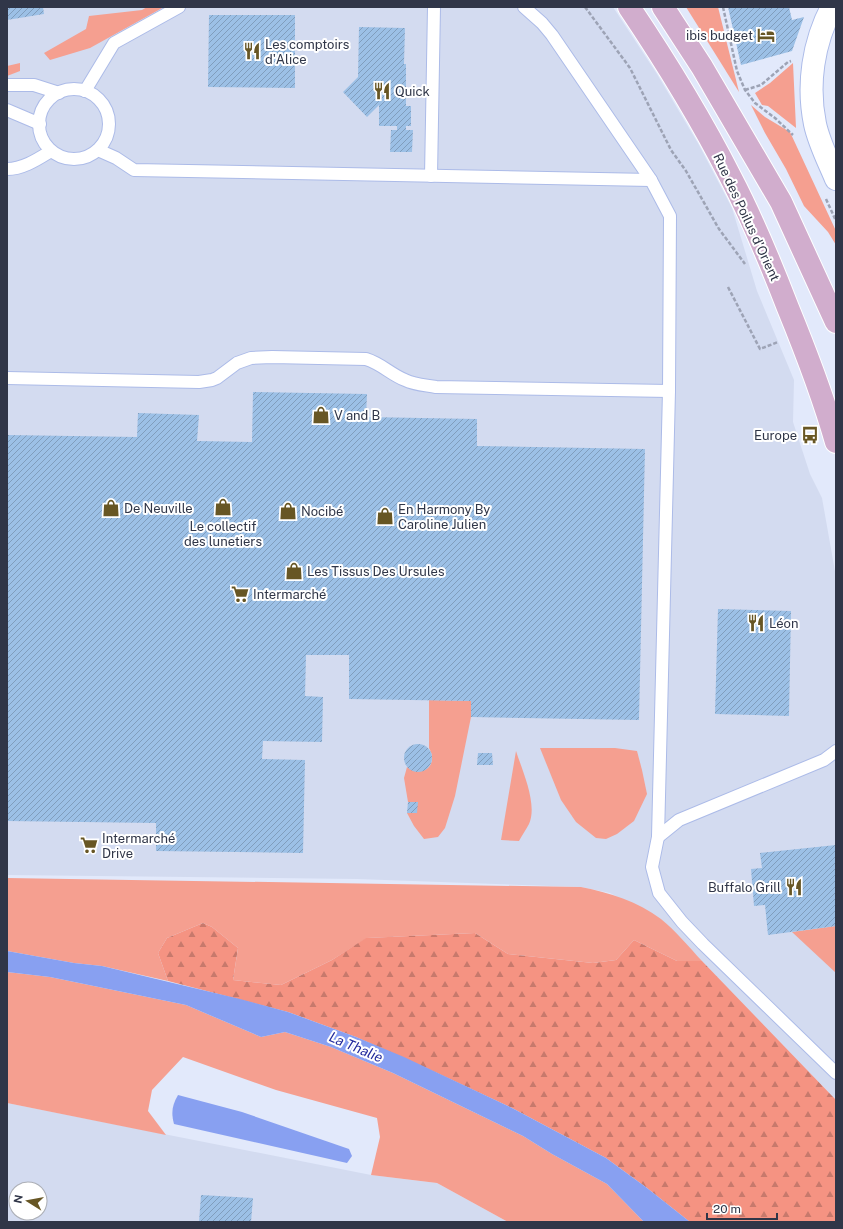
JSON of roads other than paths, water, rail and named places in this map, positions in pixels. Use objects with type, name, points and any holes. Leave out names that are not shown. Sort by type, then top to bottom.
[{"type":"main road","name":"Rue des Poilus d'Orient","points":[[629,7],[684,92],[732,179],[772,268],[807,354],[836,442]]},
{"type":"main road","points":[[663,7],[702,67],[781,202],[836,322]]},
{"type":"street","points":[[828,9],[816,46],[812,75],[812,100],[815,125],[823,148],[830,186]]},
{"type":"lane","points":[[85,91],[114,43],[179,7]]},
{"type":"lane","points":[[431,176],[434,7]]},
{"type":"lane","points":[[524,7],[542,23],[552,35],[651,180],[670,216],[669,391],[658,837],[652,867],[658,893],[682,922],[708,949],[836,1073]]},
{"type":"lane","points":[[7,85],[34,86],[59,93]]},
{"type":"lane","points":[[70,89],[85,91],[96,97],[102,103],[108,114],[109,126],[106,140],[98,150],[83,158],[71,159],[62,157],[51,151],[44,141],[40,124],[42,112],[49,100],[59,93],[70,89]]},
{"type":"lane","points":[[7,110],[40,124]]},
{"type":"lane","points":[[98,150],[116,158],[134,170],[651,180]]},
{"type":"lane","points":[[7,169],[14,169],[34,161],[51,151]]},
{"type":"lane","points":[[7,378],[199,382],[217,378],[237,363],[251,358],[272,357],[366,359],[377,362],[404,380],[417,385],[436,387],[669,391]]},
{"type":"lane","points":[[658,837],[679,820],[824,760],[836,751]]},
{"type":"water","name":"La Thalie","points":[[7,951],[74,963],[102,966],[240,999],[288,1012],[356,1037],[404,1057],[512,1108],[606,1158],[690,1222],[644,1222],[607,1184],[552,1154],[523,1136],[393,1073],[331,1047],[285,1032],[261,1037],[186,1005],[50,977],[7,972]]},
{"type":"water","points":[[178,1095],[242,1112],[349,1149],[352,1156],[347,1163],[174,1124],[173,1109],[174,1102]]},
{"type":"place","name":"ibis budget","points":[[766,35]]},
{"type":"place","name":"Les comptoirs d'Alice","points":[[252,51]]},
{"type":"place","name":"Quick","points":[[382,91]]},
{"type":"place","name":"V and B","points":[[321,415]]},
{"type":"place","name":"Europe","points":[[810,435]]},
{"type":"place","name":"Le collectif des lunetiers","points":[[223,507]]},
{"type":"place","name":"De Neuville","points":[[111,508]]},
{"type":"place","name":"Nocibé","points":[[288,511]]},
{"type":"place","name":"En Harmony By Caroline Julien","points":[[385,516]]},
{"type":"place","name":"Les Tissus Des Ursules","points":[[294,571]]},
{"type":"place","name":"Intermarché","points":[[240,594]]},
{"type":"place","name":"Léon","points":[[756,623]]},
{"type":"place","name":"Intermarché Drive","points":[[89,845]]},
{"type":"place","name":"Buffalo Grill","points":[[794,887]]}]
